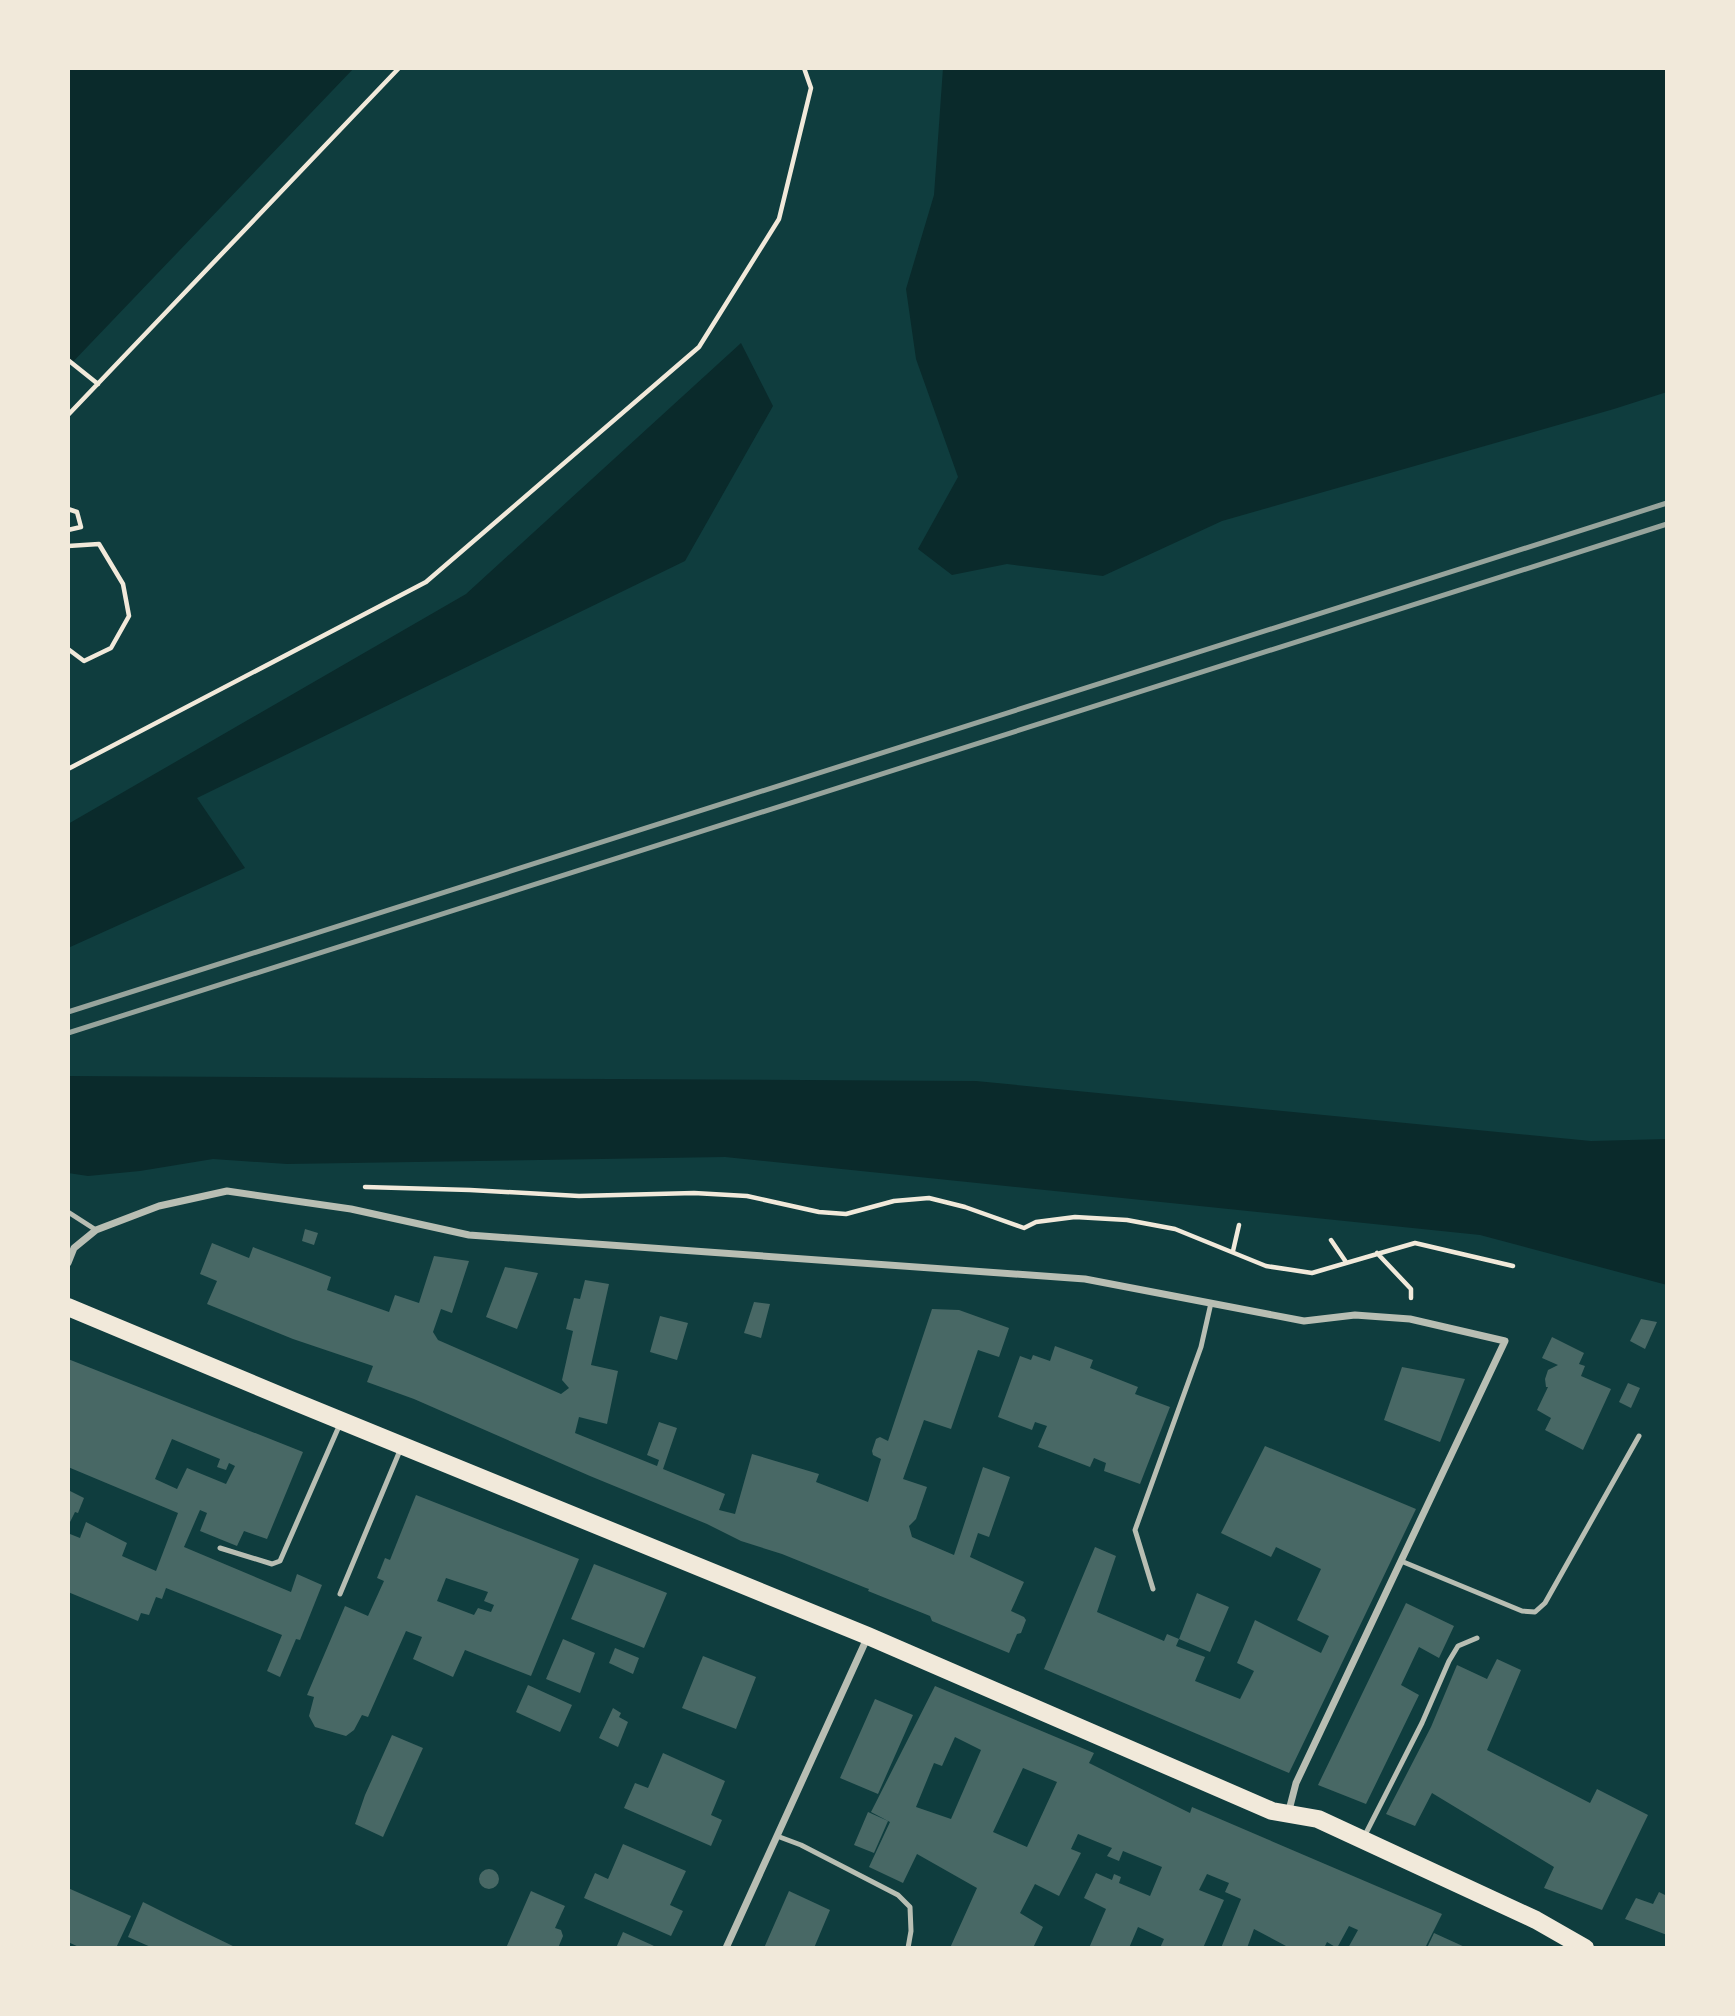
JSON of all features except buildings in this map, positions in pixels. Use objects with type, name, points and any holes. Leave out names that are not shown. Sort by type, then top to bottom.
[{"type":"main road","points":[[68,1307],[868,1636],[1272,1811],[1318,1819],[1536,1920],[1585,1948]]},
{"type":"street","points":[[68,1263],[75,1248],[96,1230],[159,1206],[227,1191],[351,1209],[468,1235],[1085,1279],[1304,1321],[1355,1315],[1410,1319],[1505,1341],[1296,1783],[1288,1814]]},
{"type":"street","points":[[726,1948],[868,1636]]},
{"type":"lane","points":[[68,1212],[96,1230]]},
{"type":"lane","points":[[1153,1589],[1135,1530],[1200,1347],[1211,1303]]},
{"type":"lane","points":[[220,1548],[272,1564],[280,1561],[341,1421]]},
{"type":"lane","points":[[1401,1561],[1522,1611],[1535,1612],[1545,1604],[1639,1436]]},
{"type":"lane","points":[[340,1594],[402,1445]]},
{"type":"lane","points":[[1363,1840],[1422,1723],[1449,1661],[1458,1646],[1477,1638]]},
{"type":"lane","points":[[777,1836],[801,1845],[898,1895],[910,1907],[908,1948]]},
{"type":"path","points":[[68,415],[399,68]]},
{"type":"path","points":[[68,769],[426,582],[699,346],[779,219],[811,88],[804,68]]},
{"type":"path","points":[[68,360],[98,384]]},
{"type":"path","points":[[68,509],[77,512],[81,527],[68,530]]},
{"type":"path","points":[[68,546],[99,544],[123,584],[129,615],[111,648],[84,661],[68,649]]},
{"type":"path","points":[[351,1209],[355,1187],[579,1196],[694,1193],[747,1196],[819,1212],[846,1214],[894,1201],[929,1198],[965,1207],[1024,1228],[1036,1222],[1075,1217],[1127,1220],[1175,1229],[1266,1266],[1312,1273],[1415,1243],[1513,1266]]},
{"type":"path","points":[[1233,1251],[1240,1225]]},
{"type":"path","points":[[1331,1240],[1346,1262]]},
{"type":"path","points":[[1377,1253],[1411,1289],[1410,1319]]},
{"type":"water","points":[[68,68],[354,68],[68,367]]},
{"type":"water","points":[[943,68],[1667,68],[1667,392],[1222,521],[1103,576],[1007,564],[952,575],[918,549],[958,477],[916,359],[906,289],[934,195]]},
{"type":"water","points":[[741,343],[773,406],[685,561],[197,798],[245,868],[68,948],[68,824],[466,594]]},
{"type":"water","points":[[68,1076],[976,1081],[1591,1141],[1667,1139],[1667,1285],[1480,1235],[725,1157],[287,1164],[213,1159],[88,1176],[68,1173]]},
{"type":"railway","points":[[68,1012],[1667,503]]},
{"type":"railway","points":[[68,1033],[1667,524]]}]
